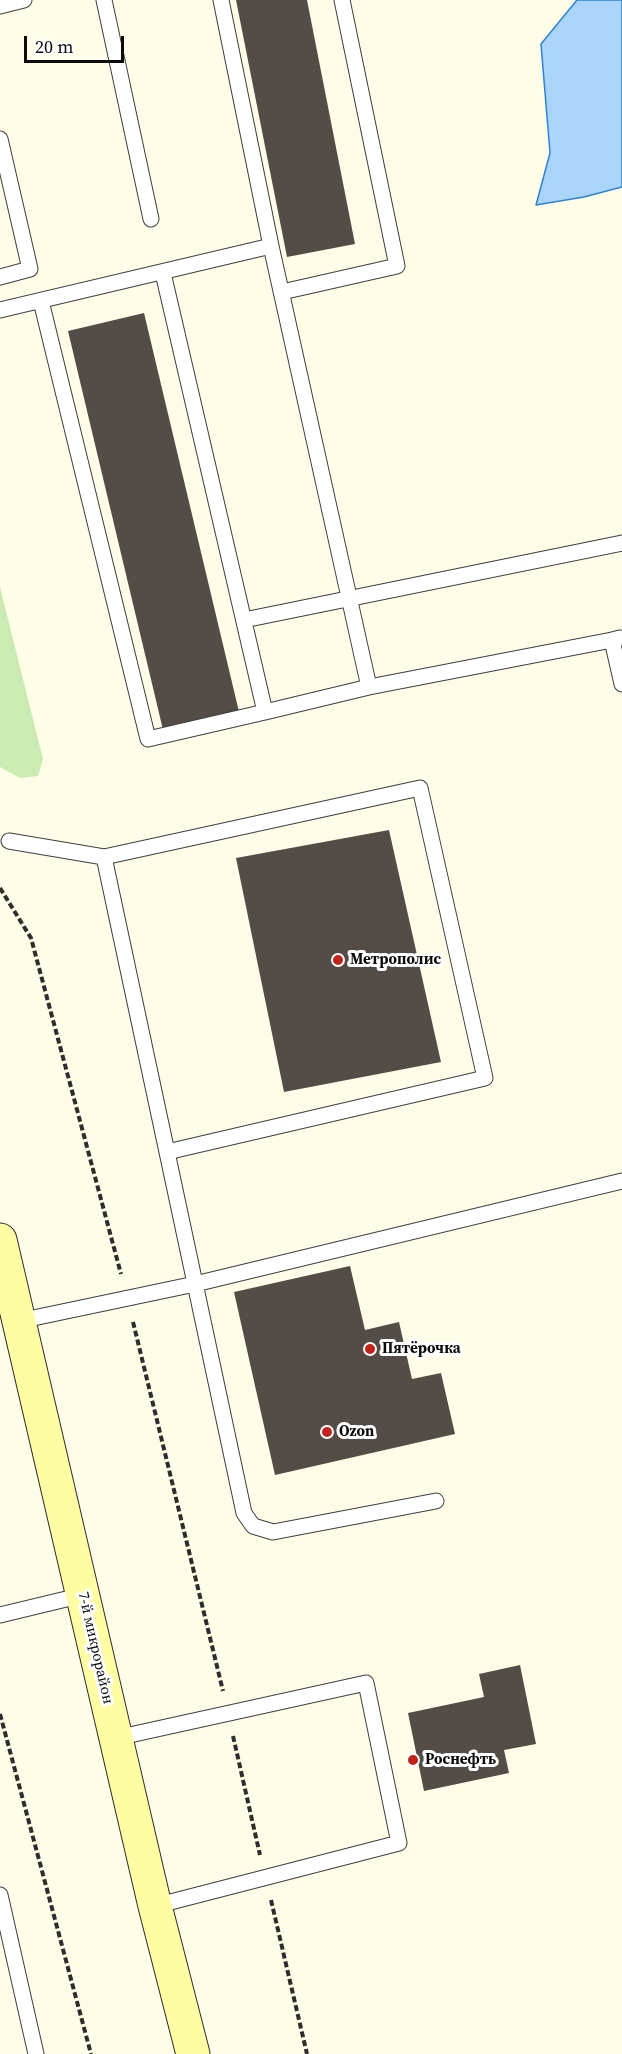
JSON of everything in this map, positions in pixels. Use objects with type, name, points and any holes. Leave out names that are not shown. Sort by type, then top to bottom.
[{"type":"street","name":"7-й микрорайон","points":[[0,1240],[116,1738],[193,2054]]},
{"type":"lane","points":[[0,6],[24,0]]},
{"type":"lane","points":[[105,0],[151,219]]},
{"type":"lane","points":[[220,0],[271,246],[369,687]]},
{"type":"lane","points":[[282,292],[397,266],[342,0]]},
{"type":"lane","points":[[0,139],[30,269],[0,277]]},
{"type":"lane","points":[[0,310],[271,246]]},
{"type":"lane","points":[[163,273],[265,712]]},
{"type":"lane","points":[[41,301],[148,739],[369,687],[617,639],[622,684]]},
{"type":"lane","points":[[244,620],[622,543]]},
{"type":"lane","points":[[9,841],[104,857],[420,788],[484,1078],[167,1152]]},
{"type":"lane","points":[[104,857],[244,1513],[253,1526],[273,1532],[436,1501]]},
{"type":"lane","points":[[19,1321],[195,1284],[622,1181]]},
{"type":"lane","points":[[0,1616],[83,1595]]},
{"type":"lane","points":[[116,1738],[366,1683],[399,1843],[156,1906]]},
{"type":"lane","points":[[0,1895],[36,2054]]},
{"type":"path","points":[[0,888],[31,938],[127,1298],[228,1713],[307,2054]]},
{"type":"path","points":[[0,1714],[91,2054]]},
{"type":"green space","points":[[0,587],[43,759],[38,776],[20,778],[0,767]]},
{"type":"water","points":[[577,0],[622,0],[622,187],[584,197],[536,205],[550,153],[541,44]]},
{"type":"building","points":[[236,0],[307,0],[355,244],[287,257]]},
{"type":"building","points":[[144,313],[240,716],[164,734],[68,331]]},
{"type":"building","name":"Метрополис","points":[[389,830],[441,1062],[284,1092],[236,858]]},
{"type":"building","points":[[350,1266],[365,1330],[399,1322],[412,1379],[441,1373],[455,1434],[275,1475],[234,1292]]},
{"type":"building","points":[[520,1665],[536,1744],[504,1750],[509,1773],[424,1791],[408,1713],[484,1697],[479,1674]]},
{"type":"place","name":"Метрополис","points":[[338,960]]},
{"type":"place","name":"Пятёрочка","points":[[370,1349]]},
{"type":"place","name":"Ozon","points":[[327,1432]]},
{"type":"place","name":"Роснефть","points":[[413,1760]]}]
